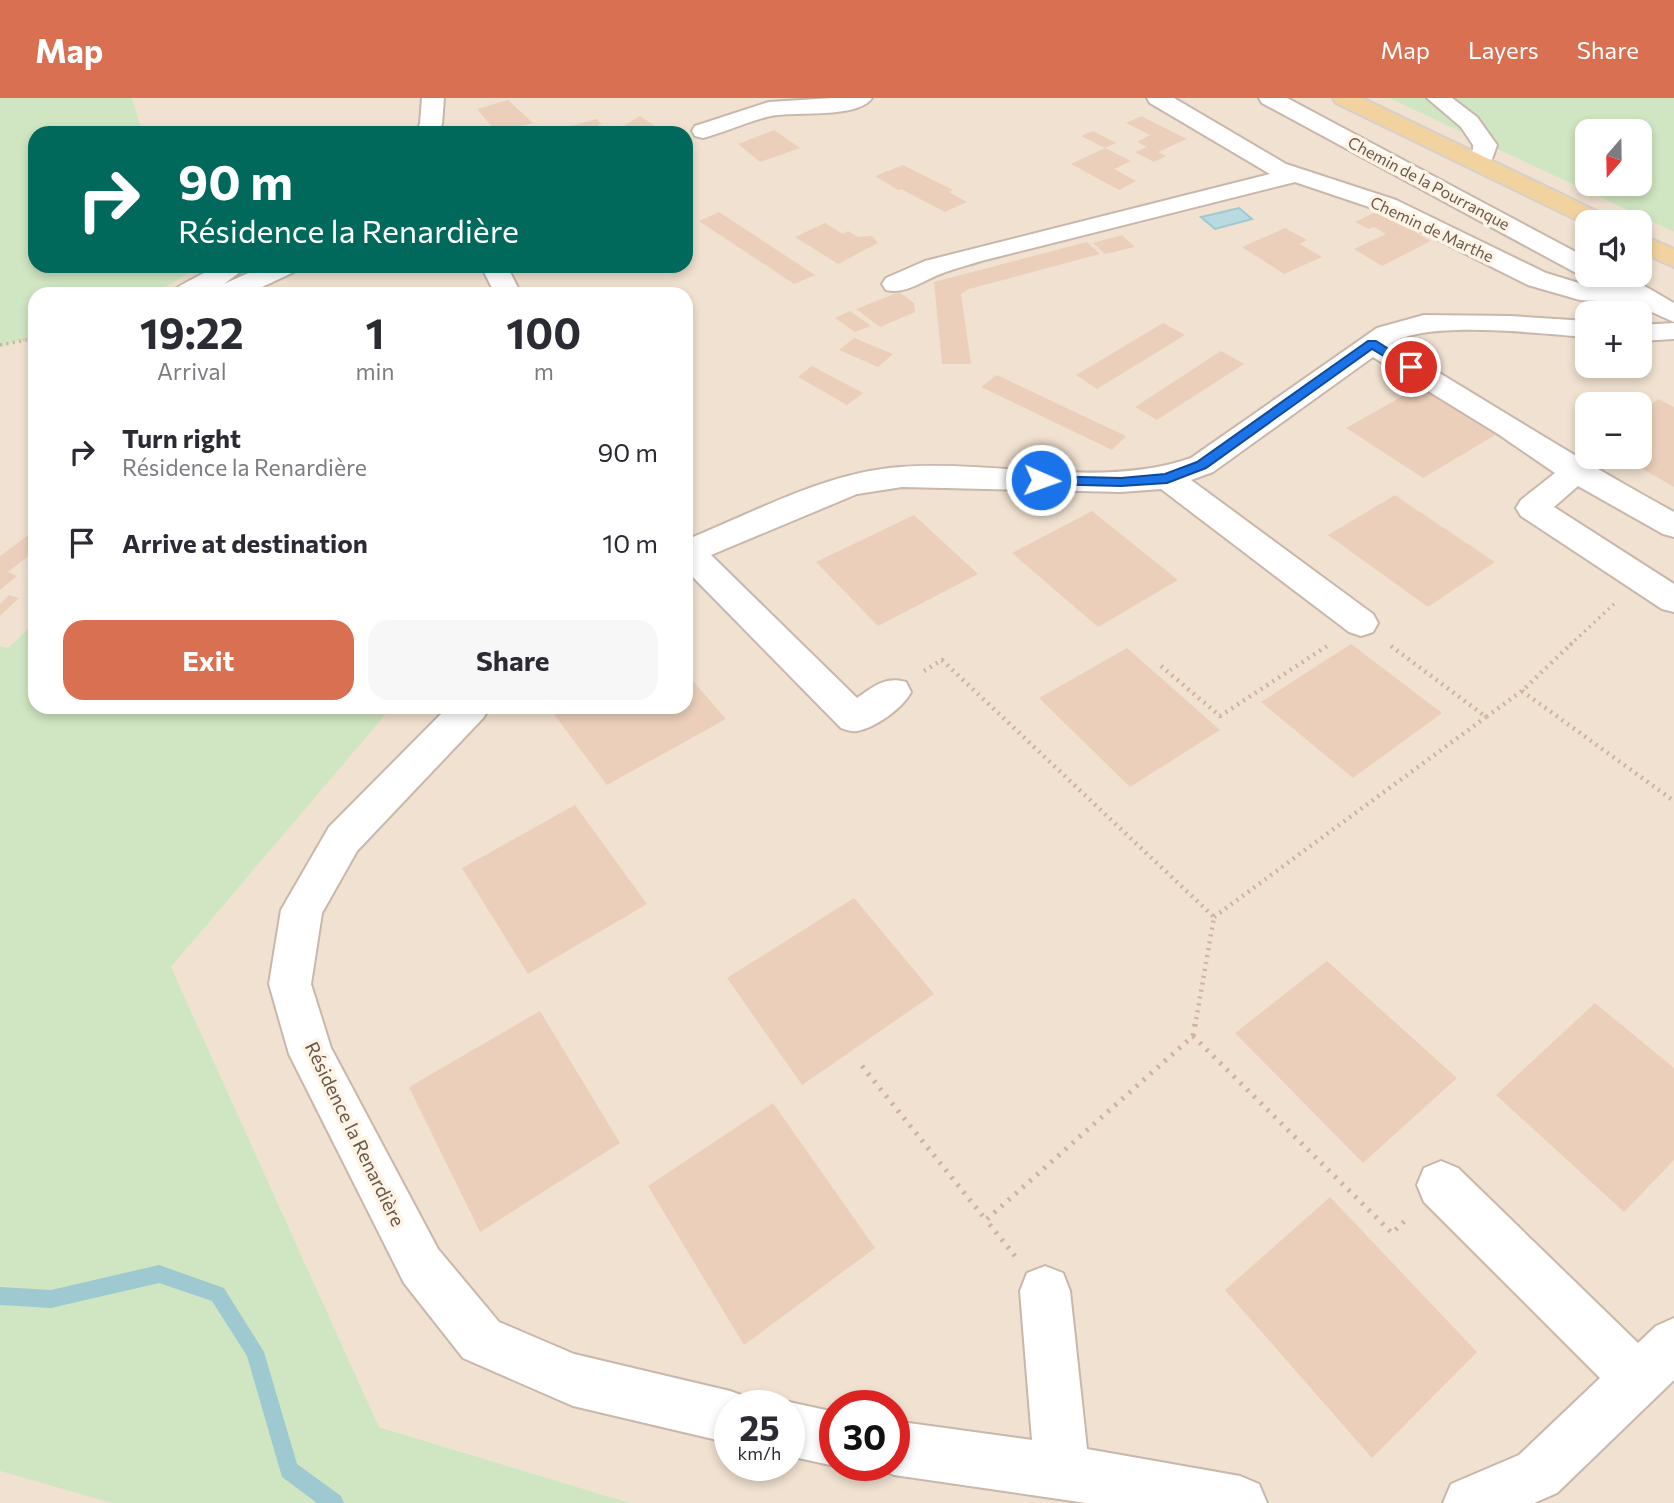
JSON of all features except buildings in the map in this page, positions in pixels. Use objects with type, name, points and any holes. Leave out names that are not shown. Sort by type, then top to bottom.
[{"type":"main road","points":[[1344,98],[1576,210]]},
{"type":"main road","points":[[1652,248],[1674,259]]},
{"type":"street","points":[[430,126],[433,98]]},
{"type":"street","points":[[703,131],[769,109],[843,104],[861,98]]},
{"type":"street","name":"Chemin de Marthe","points":[[1158,98],[1278,169],[1387,205],[1537,279],[1580,292],[1639,295]]},
{"type":"street","name":"Chemin de la Pourranque","points":[[1270,98],[1575,262]]},
{"type":"street","points":[[1438,98],[1469,122],[1485,145],[1484,154],[1473,159]]},
{"type":"street","points":[[895,284],[934,267],[972,256],[1295,175]]},
{"type":"street","points":[[200,287],[224,273]]},
{"type":"street","points":[[240,287],[270,273]]},
{"type":"street","points":[[1624,287],[1674,314]]},
{"type":"street","points":[[693,550],[851,484],[902,477],[1121,482],[1167,478],[1202,465],[1387,334],[1424,323],[1510,324],[1575,329]]},
{"type":"street","points":[[1652,332],[1674,331]]},
{"type":"street","points":[[1372,344],[1509,426],[1576,472],[1674,526]]},
{"type":"street","points":[[1576,472],[1532,508],[1674,600]]},
{"type":"street","points":[[1167,478],[1361,624]]},
{"type":"street","points":[[693,558],[854,718],[893,692]]},
{"type":"street","name":"Résidence la Renardière","points":[[464,714],[343,839],[302,910],[290,984],[311,1054],[421,1265],[481,1340],[573,1380],[714,1414]]},
{"type":"street","points":[[1441,1185],[1638,1379]]},
{"type":"street","points":[[1045,1291],[1062,1473]]},
{"type":"street","points":[[1470,1503],[1538,1474],[1674,1344]]},
{"type":"street","points":[[910,1450],[1018,1464],[1240,1503]]},
{"type":"path","points":[[0,345],[28,339]]},
{"type":"path","points":[[986,1220],[1193,1036],[1214,917],[1522,691],[1640,580]]},
{"type":"path","points":[[1161,666],[1220,716],[1361,624],[1486,717]]},
{"type":"path","points":[[893,692],[942,660],[1214,917]]},
{"type":"path","points":[[1522,691],[1674,801]]},
{"type":"path","points":[[1193,1036],[1392,1233],[1441,1185]]},
{"type":"path","points":[[862,1066],[1045,1291]]},
{"type":"shaded area","points":[[132,98],[1389,98],[1575,185],[1575,196],[1597,196],[1627,210],[1575,210],[1575,287],[1652,287],[1652,222],[1674,232],[1674,1503],[630,1503],[379,1427],[171,967],[386,714],[693,714],[693,287],[166,287],[189,273],[693,273],[693,126],[141,126]]},
{"type":"shaded area","points":[[28,338],[28,629],[8,648],[0,646],[0,347]]},
{"type":"shaded area","points":[[0,1471],[97,1498],[112,1503],[0,1503]]},
{"type":"green space","points":[[0,98],[132,98],[141,126],[28,126],[28,273],[189,273],[166,287],[28,287],[28,338],[0,347]]},
{"type":"green space","points":[[1389,98],[1674,98],[1674,232],[1652,222],[1652,210],[1627,210],[1597,196],[1652,196],[1652,119],[1575,119],[1575,185]]},
{"type":"green space","points":[[28,629],[28,714],[386,714],[171,967],[379,1427],[630,1503],[112,1503],[0,1471],[0,646],[8,648]]},
{"type":"water","points":[[1239,208],[1252,219],[1215,229],[1201,217]]},
{"type":"waterway","points":[[0,1296],[51,1299],[159,1274],[218,1294],[255,1352],[289,1470],[334,1503]]},
{"type":"route","points":[[1041,480],[1121,482],[1167,478],[1202,465],[1372,344],[1411,367]]}]
